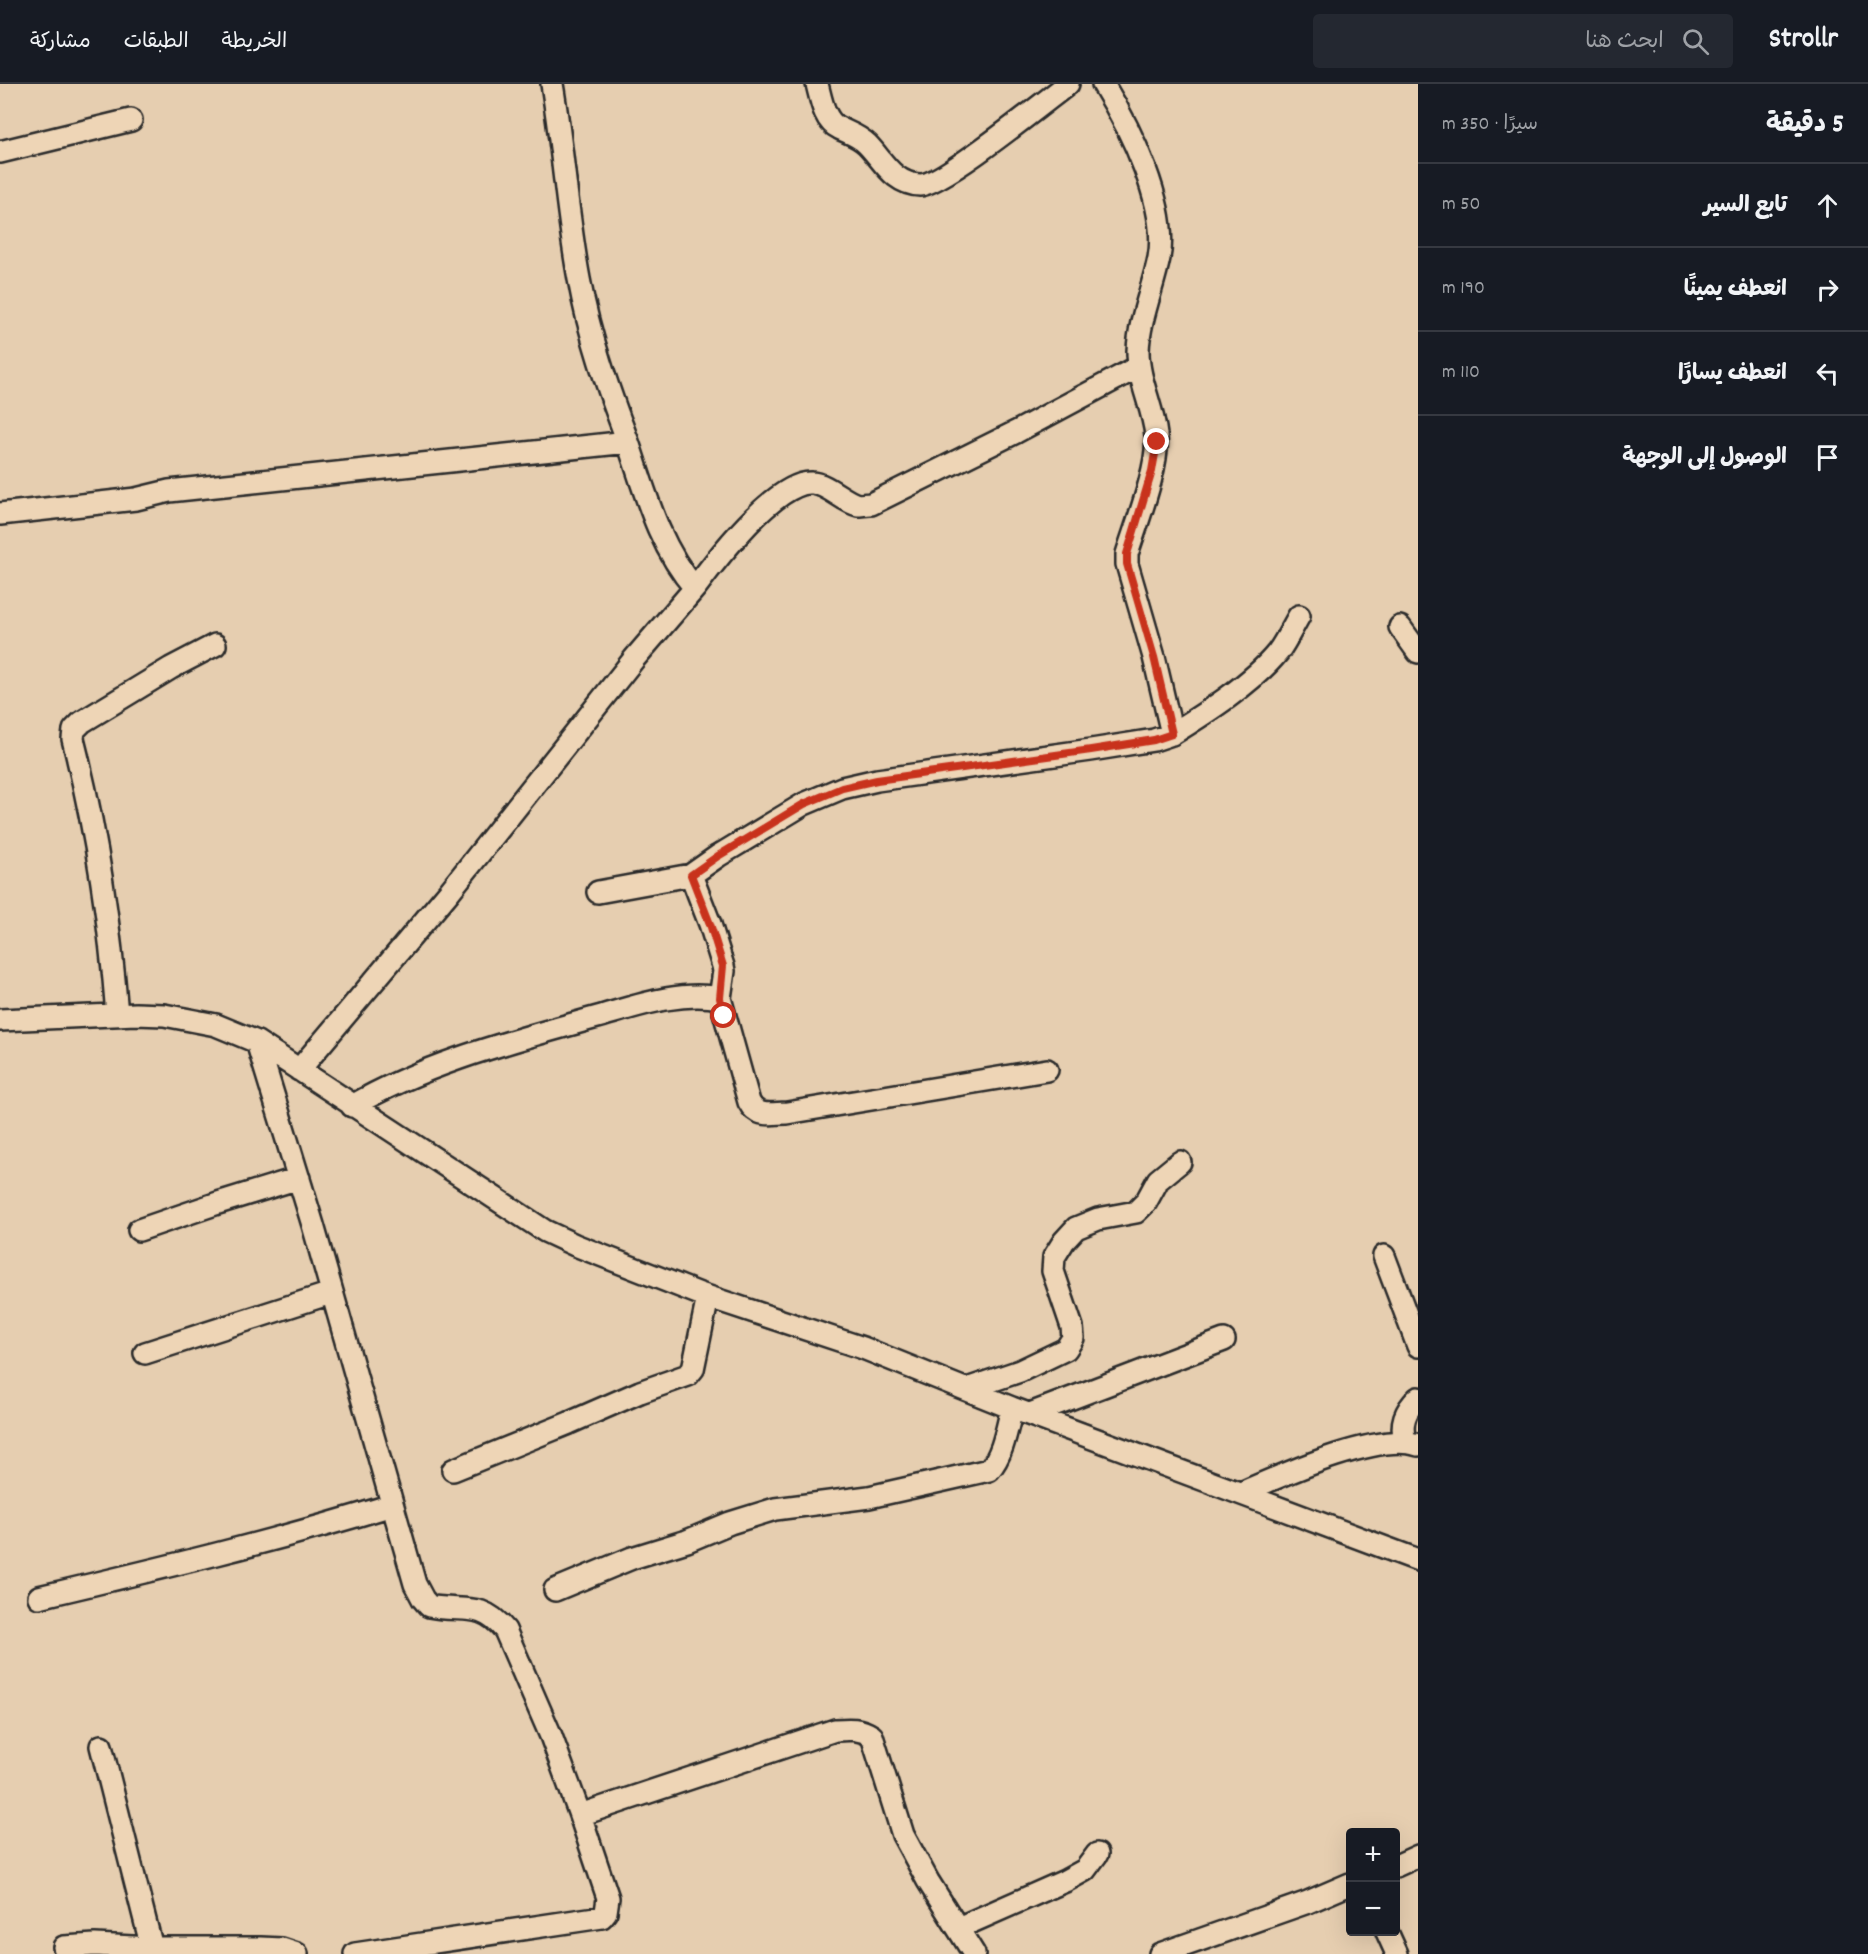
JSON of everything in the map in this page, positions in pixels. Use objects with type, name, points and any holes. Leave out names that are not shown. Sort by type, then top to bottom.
[{"type":"street","points":[[552,84],[579,282],[602,369],[650,509],[672,558],[694,588]]},
{"type":"street","points":[[818,84],[829,120],[836,127],[862,139],[891,174],[919,185],[931,182],[976,153],[1068,84]]},
{"type":"street","points":[[1103,84],[1127,129],[1157,201],[1162,229],[1160,256],[1138,348],[1138,367],[1157,442],[1152,471],[1127,554],[1127,564],[1154,657],[1172,734]]},
{"type":"street","points":[[0,152],[131,120]]},
{"type":"street","points":[[299,1071],[428,919],[634,659],[744,528],[767,506],[794,487],[805,483],[815,483],[857,505],[871,504],[1016,432],[1138,367]]},
{"type":"street","points":[[0,514],[136,499],[170,491],[628,442]]},
{"type":"street","points":[[598,892],[691,875],[804,804],[842,788],[877,780],[1154,740],[1172,734],[1201,716],[1258,672],[1278,652],[1299,616]]},
{"type":"street","points":[[1400,627],[1418,652]]},
{"type":"street","points":[[117,1015],[104,895],[92,820],[73,739],[74,730],[82,722],[171,668],[215,645]]},
{"type":"street","points":[[691,875],[723,966],[720,998],[737,1065],[749,1102],[760,1114],[787,1113],[1047,1070]]},
{"type":"street","points":[[352,1106],[387,1086],[419,1074],[470,1055],[566,1026],[662,1000],[703,995],[720,998]]},
{"type":"street","points":[[0,1020],[164,1015],[190,1019],[233,1031],[257,1042],[545,1231],[575,1245],[708,1297],[863,1348],[1021,1411],[1418,1560]]},
{"type":"street","points":[[257,1042],[415,1584],[429,1606],[481,1611],[495,1618],[505,1630],[551,1736],[608,1899],[606,1912],[602,1917],[355,1954]]},
{"type":"street","points":[[967,1389],[1020,1371],[1066,1349],[1072,1338],[1072,1327],[1053,1271],[1054,1257],[1076,1228],[1098,1219],[1136,1212],[1146,1202],[1158,1179],[1180,1162]]},
{"type":"street","points":[[139,1230],[298,1178]]},
{"type":"street","points":[[1384,1256],[1418,1346]]},
{"type":"street","points":[[145,1353],[331,1293]]},
{"type":"street","points":[[453,1470],[640,1392],[688,1375],[693,1369],[708,1297]]},
{"type":"street","points":[[555,1590],[632,1558],[775,1509],[869,1497],[989,1470],[1021,1411],[1224,1340]]},
{"type":"street","points":[[1241,1493],[1299,1468],[1346,1452],[1412,1443],[1402,1430],[1403,1420],[1407,1409],[1418,1398]]},
{"type":"street","points":[[39,1597],[250,1546],[392,1505]]},
{"type":"street","points":[[580,1815],[836,1730],[861,1731],[872,1736],[875,1743],[903,1835],[928,1881],[974,1954]]},
{"type":"street","points":[[101,1746],[152,1948]]},
{"type":"street","points":[[958,1928],[1065,1881],[1084,1870],[1097,1854]]},
{"type":"street","points":[[1400,1864],[1418,1856]]},
{"type":"street","points":[[1160,1954],[1308,1902],[1346,1886]]},
{"type":"street","points":[[1389,1936],[1397,1954]]},
{"type":"street","points":[[64,1947],[95,1945],[152,1948],[261,1947],[282,1949],[297,1954]]},
{"type":"route","points":[[724,1016],[720,998],[723,966],[691,875],[718,856],[783,819],[804,804],[842,788],[877,780],[1154,740],[1172,734],[1154,657],[1127,564],[1127,554],[1152,471],[1157,442]]}]
